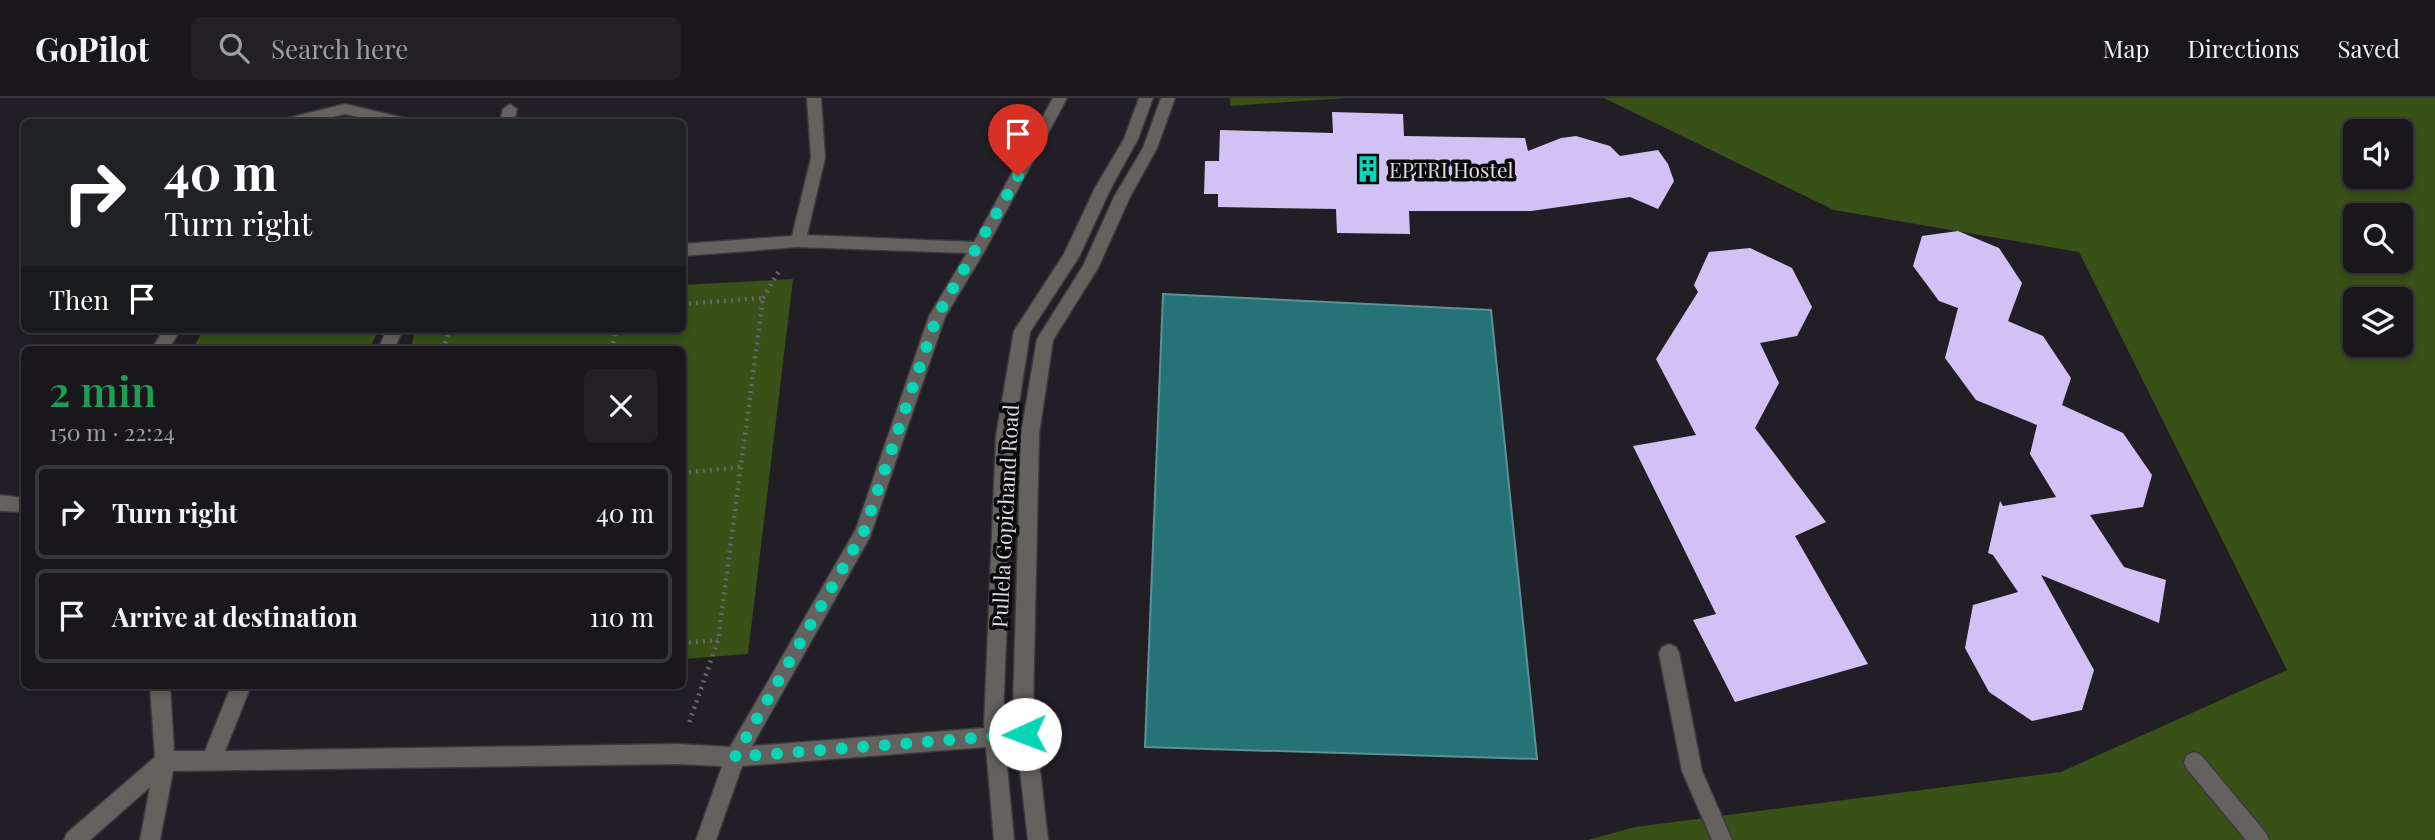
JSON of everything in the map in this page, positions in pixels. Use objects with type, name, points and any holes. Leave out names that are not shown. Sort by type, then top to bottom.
[{"type":"street","points":[[798,241],[818,158],[814,98]]},
{"type":"street","points":[[706,840],[735,757],[864,531],[937,316],[978,248],[1060,98]]},
{"type":"street","name":"Pullela Gopichand Road","points":[[1004,840],[994,735],[1004,436],[1022,331],[1071,257],[1103,188],[1131,139],[1146,98]]},
{"type":"street","name":"Pullela Gopichand Road","points":[[1038,840],[1023,708],[1030,434],[1045,339],[1090,268],[1122,197],[1150,148],[1168,98]]},
{"type":"street","points":[[305,119],[345,109],[387,119]]},
{"type":"street","points":[[686,250],[798,241],[978,248]]},
{"type":"street","points":[[0,503],[21,505]]},
{"type":"street","points":[[1669,653],[1692,771],[1722,840]]},
{"type":"street","points":[[149,840],[165,761],[160,689]]},
{"type":"street","points":[[212,759],[240,689]]},
{"type":"street","points":[[74,840],[165,761],[678,754],[735,757],[1025,734]]},
{"type":"street","points":[[2194,762],[2259,840]]},
{"type":"path","points":[[678,754],[718,640],[763,298],[686,304]]},
{"type":"path","points":[[686,473],[740,467]]},
{"type":"path","points":[[686,643],[718,640]]},
{"type":"green space","points":[[1230,98],[1346,98],[1230,106]]},
{"type":"green space","points":[[1604,98],[2435,98],[2435,840],[1588,840],[1635,827],[2061,772],[2287,670],[2079,252],[1834,210]]},
{"type":"green space","points":[[793,279],[748,654],[686,659],[686,346],[411,346],[415,333],[686,333],[686,285]]},
{"type":"green space","points":[[202,333],[377,333],[371,346],[194,346]]},
{"type":"water","points":[[1163,294],[1491,310],[1537,759],[1145,747]]},
{"type":"building","name":"EPTRI Hostel","points":[[1332,112],[1403,114],[1404,136],[1525,138],[1528,151],[1561,138],[1576,136],[1610,146],[1620,156],[1658,150],[1668,164],[1674,181],[1658,209],[1630,197],[1531,211],[1409,211],[1410,234],[1337,233],[1336,209],[1218,207],[1218,194],[1204,194],[1205,161],[1219,161],[1220,130],[1333,133]]},
{"type":"building","points":[[1958,231],[1999,248],[2022,283],[2008,321],[2043,336],[2071,378],[2062,405],[2123,433],[2152,475],[2143,507],[2090,515],[2124,567],[2166,580],[2159,623],[2041,575],[2094,670],[2082,710],[2032,721],[1989,692],[1965,648],[1973,605],[2018,592],[1993,555],[1988,553],[2000,501],[2003,506],[2056,497],[2030,454],[2037,425],[1976,400],[1945,358],[1958,308],[1939,301],[1913,266],[1922,236]]},
{"type":"building","points":[[1750,248],[1792,268],[1812,307],[1797,336],[1760,343],[1779,383],[1755,428],[1826,522],[1795,536],[1868,664],[1735,702],[1693,620],[1716,614],[1633,446],[1696,435],[1656,359],[1698,292],[1694,285],[1709,252]]},
{"type":"place","name":"EPTRI Hostel","points":[[1368,169]]},
{"type":"route","points":[[1018,176],[937,316],[864,531],[735,757],[1025,734]]}]
